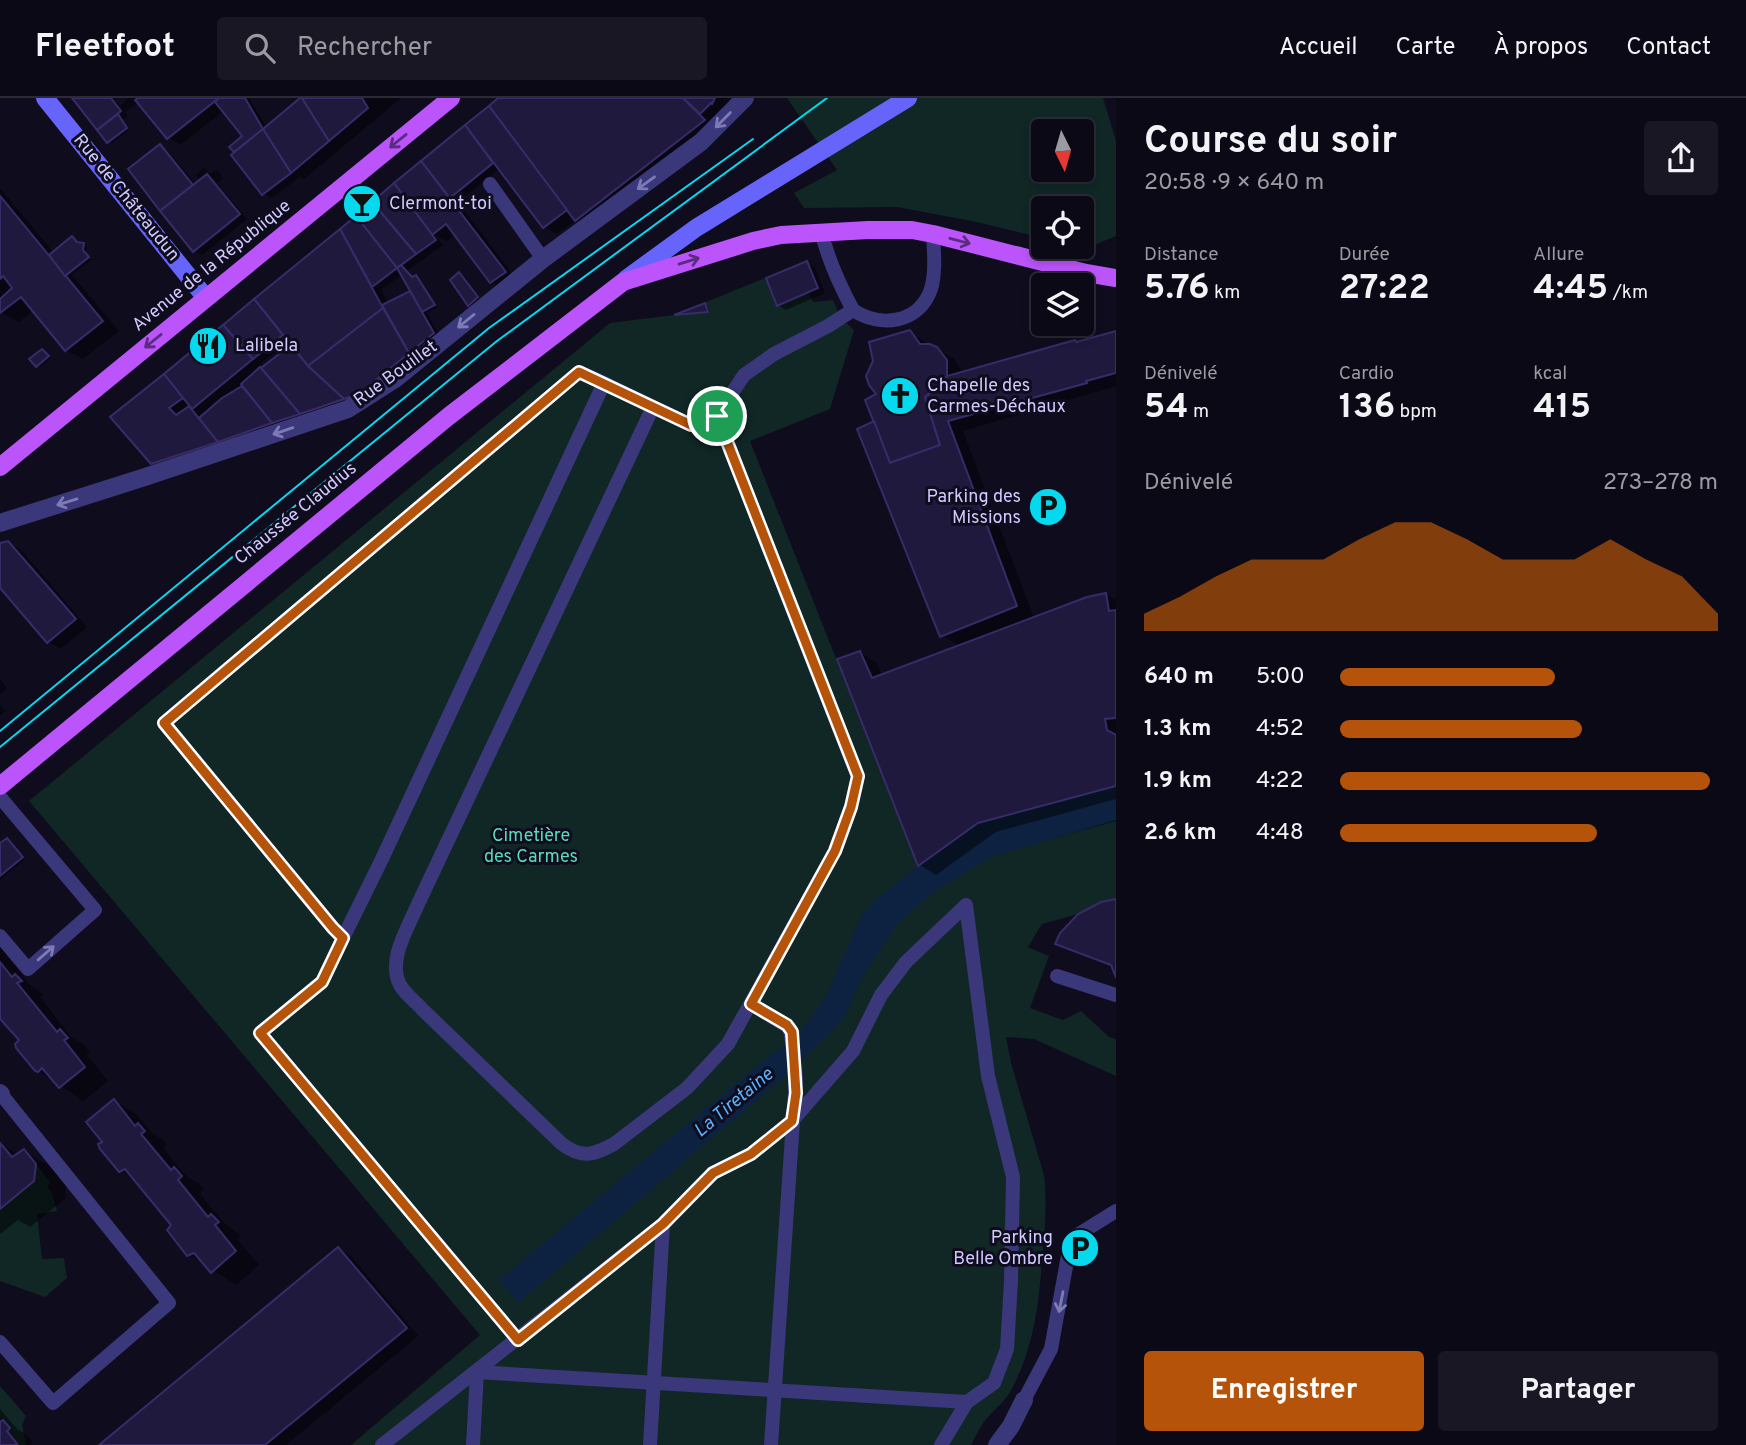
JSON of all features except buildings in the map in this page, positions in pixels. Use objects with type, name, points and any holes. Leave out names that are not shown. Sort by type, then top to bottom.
[{"type":"main road","name":"Rue de Châteaudun","points":[[45,98],[206,298]]},
{"type":"main road","name":"Avenue de la République","points":[[0,467],[450,98]]},
{"type":"main road","points":[[623,282],[696,228],[908,98]]},
{"type":"main road","points":[[623,282],[753,241],[821,231],[912,230],[1116,278]]},
{"type":"main road","name":"Chaussée Claudius","points":[[0,786],[449,416],[623,282]]},
{"type":"street","name":"Rue Bouillet","points":[[0,523],[348,409],[395,379],[543,259],[701,142],[746,98]]},
{"type":"street","points":[[998,1445],[1024,1400]]},
{"type":"lane","points":[[490,184],[543,259]]},
{"type":"lane","points":[[821,231],[826,251],[853,310],[863,317],[877,321],[893,321],[909,316],[921,306],[931,289],[933,234]]},
{"type":"lane","points":[[343,938],[164,723],[579,372],[691,425],[717,416],[744,375],[774,354],[853,310]]},
{"type":"lane","points":[[518,1340],[260,1033],[322,982],[376,873],[604,383]]},
{"type":"lane","points":[[653,407],[418,904],[397,956],[396,972],[401,987],[562,1144],[572,1152],[581,1154],[602,1151],[614,1144],[687,1088],[729,1044],[835,851],[851,807],[858,776],[717,416]]},
{"type":"lane","points":[[0,797],[95,910],[28,969],[0,936]]},
{"type":"lane","points":[[382,1445],[663,1224],[713,1173],[751,1154],[792,1121],[853,1051],[881,995],[906,962],[966,905],[988,1076],[1013,1177],[1007,1349],[994,1383],[967,1402],[941,1445]]},
{"type":"lane","points":[[1057,975],[1116,995]]},
{"type":"lane","points":[[751,1004],[787,1025],[792,1032],[796,1077],[771,1445]]},
{"type":"lane","points":[[0,1342],[53,1403],[169,1303],[1,1093]]},
{"type":"lane","points":[[1024,1400],[1051,1349],[1071,1239],[1116,1211]]},
{"type":"lane","points":[[650,1445],[663,1224]]},
{"type":"lane","points":[[477,1372],[967,1402]]},
{"type":"lane","points":[[473,1445],[477,1372]]},
{"type":"green space","points":[[787,98],[1103,98],[1116,141],[1116,236],[1094,245],[1094,196],[1031,196],[1031,235],[897,207],[804,208],[794,193],[837,170]]},
{"type":"green space","name":"Cimetière des Carmes","points":[[807,261],[818,288],[809,293],[813,302],[833,300],[840,317],[854,330],[830,409],[750,441],[918,866],[978,823],[1002,852],[1116,821],[1116,899],[1042,924],[1028,947],[1049,956],[1030,1008],[1063,1020],[1081,1011],[1109,1037],[1116,1039],[1116,1076],[1034,1039],[1006,1037],[1044,1175],[1045,1197],[1037,1310],[1019,1374],[1009,1394],[984,1422],[971,1445],[351,1445],[480,1335],[29,801],[610,323],[674,315]]},
{"type":"green space","points":[[36,1164],[50,1182],[47,1187],[57,1211],[37,1214],[42,1259],[64,1258],[67,1278],[45,1297],[0,1281],[0,1209],[34,1181]]},
{"type":"green space","points":[[0,1386],[26,1416],[22,1425],[26,1445],[18,1445],[7,1431],[10,1427],[4,1420],[0,1422]]},
{"type":"water","name":"La Tiretaine","points":[[1116,786],[1116,820],[991,857],[929,895],[896,926],[862,978],[844,1017],[826,1037],[790,1072],[518,1303],[499,1280],[798,1035],[824,1000],[862,915],[878,898],[978,823]]},
{"type":"tram line","points":[[0,747],[497,341],[827,98]]},
{"type":"tram line","points":[[0,731],[489,328],[753,139]]},
{"type":"place","name":"Clermont-toi","points":[[362,204]]},
{"type":"place","name":"Lalibela","points":[[208,346]]},
{"type":"place","name":"Chapelle des Carmes-Déchaux","points":[[900,396]]},
{"type":"place","name":"Parking des Missions","points":[[1048,507]]},
{"type":"place","name":"Parking Belle Ombre","points":[[1080,1248]]},
{"type":"route","points":[[579,372],[691,425],[717,416],[858,776],[851,807],[835,851],[751,1004],[787,1025],[792,1032],[796,1093],[792,1121],[751,1154],[713,1173],[663,1224],[518,1340],[260,1033],[322,982],[343,938],[164,723],[579,372]]}]
